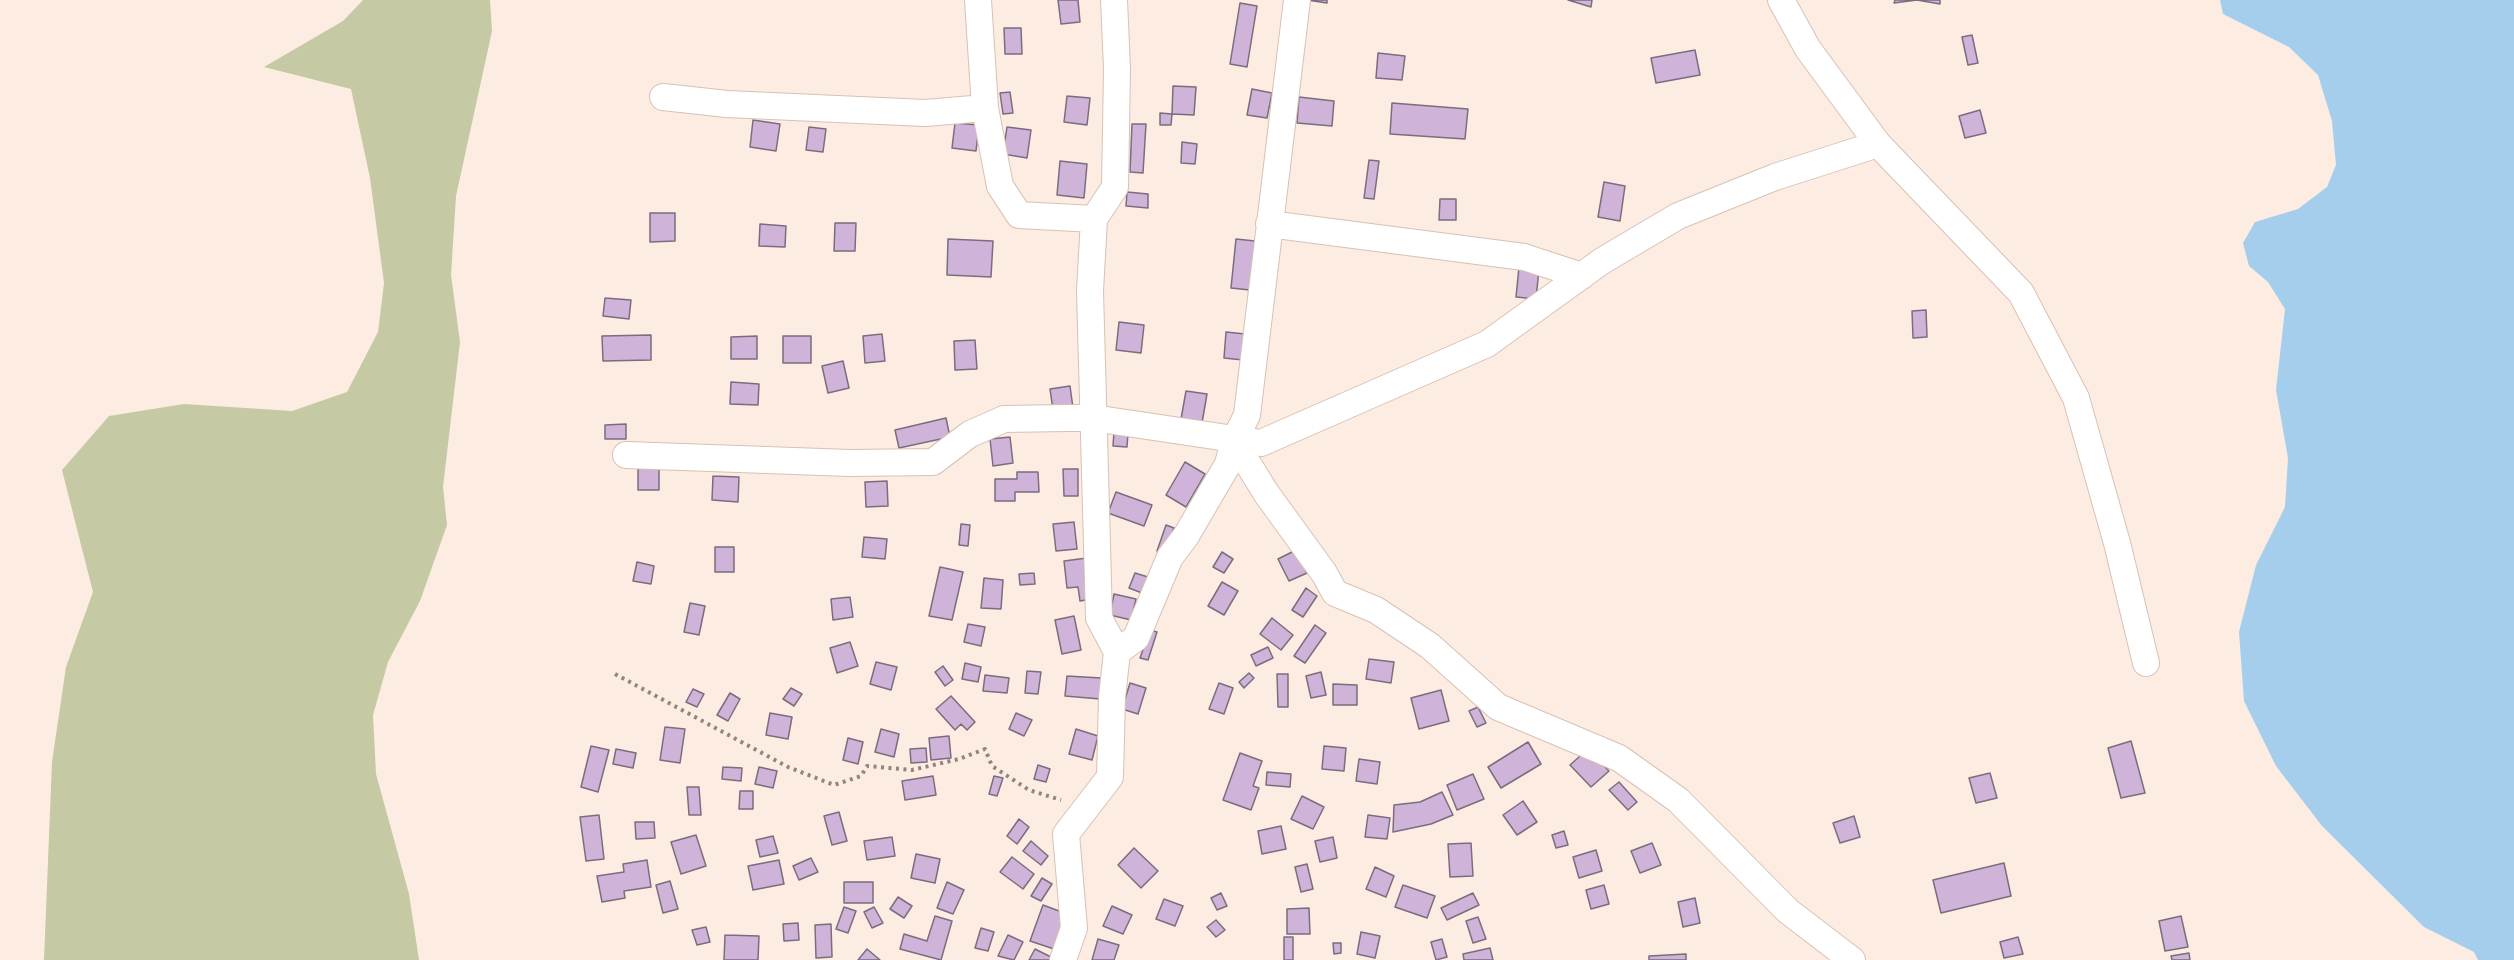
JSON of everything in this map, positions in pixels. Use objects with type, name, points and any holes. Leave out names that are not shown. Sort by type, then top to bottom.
[{"type":"street","points":[[978,0],[985,108],[1000,186],[1019,215],[1095,219]]},
{"type":"street","points":[[1063,960],[1074,928],[1066,834],[1110,777],[1112,697],[1117,652],[1099,618],[1090,291],[1095,219],[1114,187],[1117,69],[1114,0]]},
{"type":"street","points":[[1117,652],[1136,638],[1170,557],[1186,536],[1228,464],[1234,441],[1247,415],[1260,323],[1269,224],[1297,0]]},
{"type":"street","points":[[1781,0],[1808,49],[1878,144],[2021,293],[2076,398],[2117,543],[2146,663]]},
{"type":"street","points":[[663,97],[727,104],[925,113],[985,108]]},
{"type":"street","points":[[626,455],[850,463],[933,462],[970,434],[1004,420],[1093,418],[1234,441],[1261,443],[1442,366],[1487,344],[1582,276],[1678,216],[1775,177],[1878,144]]},
{"type":"street","points":[[1269,224],[1524,257],[1582,276]]},
{"type":"street","points":[[1234,441],[1266,493],[1324,573],[1335,593],[1376,610],[1430,646],[1498,707],[1619,759],[1678,800],[1788,911],[1852,960]]},
{"type":"path","points":[[615,674],[788,767],[834,785],[861,776],[867,766],[912,770],[959,759],[985,749],[992,766],[1029,790],[1069,802],[1090,804]]},
{"type":"green space","points":[[363,0],[490,0],[492,31],[456,196],[451,275],[460,342],[443,487],[447,525],[420,601],[388,662],[373,715],[376,774],[409,894],[419,960],[44,960],[52,762],[66,667],[93,592],[62,470],[109,416],[184,404],[292,411],[347,392],[378,332],[384,283],[370,178],[351,89],[264,67],[343,21]]},
{"type":"water","points":[[2220,0],[2514,0],[2514,960],[2478,960],[2474,952],[2424,927],[2322,826],[2276,766],[2244,701],[2239,632],[2256,565],[2285,507],[2288,458],[2276,390],[2285,309],[2268,282],[2249,266],[2243,243],[2255,222],[2298,209],[2327,187],[2336,165],[2332,121],[2318,75],[2289,47],[2223,14]]},
{"type":"building","points":[[1058,0],[1078,0],[1080,22],[1061,24]]},
{"type":"building","points":[[1307,0],[1327,0],[1327,3]]},
{"type":"building","points":[[1568,0],[1592,0],[1591,7]]},
{"type":"building","points":[[1895,0],[1917,0],[1894,3]]},
{"type":"building","points":[[1917,0],[1940,0],[1940,4]]},
{"type":"building","points":[[1240,3],[1257,6],[1247,67],[1230,64]]},
{"type":"building","points":[[1004,28],[1021,28],[1022,54],[1005,54]]},
{"type":"building","points":[[1972,35],[1978,63],[1968,65],[1962,37]]},
{"type":"building","points":[[1695,50],[1700,75],[1656,83],[1651,58]]},
{"type":"building","points":[[1378,53],[1405,56],[1402,80],[1376,78]]},
{"type":"building","points":[[1173,86],[1196,87],[1194,115],[1172,114]]},
{"type":"building","points":[[1252,89],[1272,93],[1267,118],[1247,115]]},
{"type":"building","points":[[1010,92],[1013,113],[1003,114],[1000,93]]},
{"type":"building","points":[[1067,96],[1090,98],[1087,125],[1064,122]]},
{"type":"building","points":[[1299,97],[1334,101],[1332,126],[1297,123]]},
{"type":"building","points":[[1392,103],[1468,109],[1465,139],[1390,134]]},
{"type":"building","points":[[1980,110],[1986,133],[1965,138],[1959,116]]},
{"type":"building","points":[[1160,113],[1172,114],[1171,125],[1160,125]]},
{"type":"building","points":[[753,120],[780,124],[776,151],[750,147]]},
{"type":"building","points":[[955,123],[979,125],[976,151],[952,148]]},
{"type":"building","points":[[1132,124],[1146,124],[1143,173],[1130,172]]},
{"type":"building","points":[[809,127],[826,129],[823,152],[806,150]]},
{"type":"building","points":[[1007,127],[1031,130],[1027,158],[1003,154]]},
{"type":"building","points":[[1182,142],[1197,144],[1195,164],[1181,163]]},
{"type":"building","points":[[1369,160],[1379,161],[1374,199],[1364,198]]},
{"type":"building","points":[[1060,161],[1087,164],[1084,198],[1057,195]]},
{"type":"building","points":[[1604,182],[1625,186],[1620,221],[1598,217]]},
{"type":"building","points":[[1127,192],[1148,194],[1148,208],[1126,206]]},
{"type":"building","points":[[1440,199],[1456,199],[1456,220],[1439,220]]},
{"type":"building","points":[[650,213],[675,213],[675,241],[650,242]]},
{"type":"building","points":[[835,223],[856,223],[855,251],[834,251]]},
{"type":"building","points":[[760,224],[786,226],[785,247],[759,246]]},
{"type":"building","points":[[948,239],[993,241],[991,277],[947,275]]},
{"type":"building","points":[[1236,239],[1255,241],[1250,290],[1231,288]]},
{"type":"building","points":[[1519,267],[1539,269],[1536,299],[1516,297]]},
{"type":"building","points":[[605,298],[631,300],[629,319],[603,316]]},
{"type":"building","points":[[1926,310],[1927,337],[1913,338],[1912,311]]},
{"type":"building","points":[[1119,322],[1144,325],[1141,353],[1116,350]]},
{"type":"building","points":[[1226,332],[1245,334],[1243,360],[1224,358]]},
{"type":"building","points":[[882,334],[885,361],[865,363],[863,336]]},
{"type":"building","points":[[651,335],[651,360],[603,361],[602,336]]},
{"type":"building","points":[[757,336],[757,359],[731,359],[731,337]]},
{"type":"building","points":[[783,336],[811,336],[811,363],[783,363]]},
{"type":"building","points":[[975,340],[977,369],[955,370],[954,341]]},
{"type":"building","points":[[843,361],[849,388],[828,393],[822,366]]},
{"type":"building","points":[[731,382],[759,384],[758,405],[730,404]]},
{"type":"building","points":[[1070,386],[1073,408],[1053,410],[1050,389]]},
{"type":"building","points":[[1186,391],[1207,394],[1202,423],[1181,419]]},
{"type":"building","points":[[946,418],[950,437],[899,448],[895,430]]},
{"type":"building","points":[[626,424],[626,439],[605,439],[605,425]]},
{"type":"building","points":[[1114,432],[1128,433],[1127,447],[1113,446]]},
{"type":"building","points":[[1010,437],[1013,463],[993,466],[990,439]]},
{"type":"building","points":[[1185,462],[1205,474],[1186,507],[1166,495]]},
{"type":"building","points":[[659,465],[659,490],[638,490],[638,466]]},
{"type":"building","points":[[1063,469],[1078,469],[1078,496],[1064,496]]},
{"type":"building","points":[[1017,472],[1038,472],[1039,492],[1015,492],[1015,501],[995,501],[995,479],[1017,479]]},
{"type":"building","points":[[713,476],[739,477],[738,502],[712,500]]},
{"type":"building","points":[[887,481],[888,506],[866,507],[865,482]]},
{"type":"building","points":[[1116,492],[1152,505],[1144,526],[1108,513]]},
{"type":"building","points":[[1074,522],[1077,549],[1056,551],[1053,524]]},
{"type":"building","points":[[961,524],[970,525],[968,546],[959,545]]},
{"type":"building","points":[[1166,525],[1174,528],[1164,554],[1157,551]]},
{"type":"building","points":[[864,537],[887,539],[885,559],[862,557]]},
{"type":"building","points":[[715,547],[734,547],[734,572],[715,572]]},
{"type":"building","points":[[1296,550],[1307,573],[1289,581],[1278,559]]},
{"type":"building","points":[[1222,552],[1233,559],[1224,573],[1213,567]]},
{"type":"building","points":[[1087,558],[1091,599],[1080,601],[1078,587],[1067,588],[1064,561]]},
{"type":"building","points":[[637,562],[654,566],[651,584],[633,581]]},
{"type":"building","points":[[940,567],[963,572],[952,620],[929,616]]},
{"type":"building","points":[[1034,573],[1035,584],[1020,585],[1019,574]]},
{"type":"building","points":[[1135,573],[1148,577],[1142,593],[1129,588]]},
{"type":"building","points":[[984,578],[1003,580],[1001,609],[981,608]]},
{"type":"building","points":[[1222,582],[1238,591],[1224,615],[1208,606]]},
{"type":"building","points":[[1306,588],[1317,596],[1303,617],[1292,610]]},
{"type":"building","points":[[1114,594],[1136,599],[1131,620],[1110,615]]},
{"type":"building","points":[[850,597],[853,617],[833,620],[831,599]]},
{"type":"building","points":[[690,603],[705,606],[699,635],[684,632]]},
{"type":"building","points":[[1074,616],[1081,650],[1062,654],[1055,620]]},
{"type":"building","points":[[1272,618],[1293,635],[1281,650],[1260,634]]},
{"type":"building","points":[[968,624],[985,627],[981,646],[964,642]]},
{"type":"building","points":[[1315,625],[1326,633],[1305,663],[1294,656]]},
{"type":"building","points":[[1150,630],[1157,632],[1148,660],[1140,658]]},
{"type":"building","points":[[850,642],[858,666],[837,673],[830,648]]},
{"type":"building","points":[[1268,647],[1273,658],[1256,666],[1251,655]]},
{"type":"building","points":[[1369,659],[1394,662],[1391,683],[1366,679]]},
{"type":"building","points":[[876,662],[897,667],[891,690],[870,684]]},
{"type":"building","points":[[965,663],[981,667],[978,682],[962,679]]},
{"type":"building","points":[[943,666],[953,680],[945,686],[935,672]]},
{"type":"building","points":[[1027,671],[1041,672],[1038,694],[1025,693]]},
{"type":"building","points":[[1321,672],[1326,695],[1311,698],[1306,676]]},
{"type":"building","points":[[1249,673],[1254,678],[1244,688],[1239,682]]},
{"type":"building","points":[[1277,674],[1288,674],[1288,707],[1278,707]]},
{"type":"building","points":[[985,675],[1009,678],[1007,693],[983,691]]},
{"type":"building","points":[[1067,676],[1101,678],[1100,699],[1065,696]]},
{"type":"building","points":[[1130,683],[1146,688],[1138,714],[1122,709]]},
{"type":"building","points":[[1219,683],[1233,688],[1224,714],[1209,709]]},
{"type":"building","points":[[1333,684],[1357,685],[1357,705],[1333,705]]},
{"type":"building","points":[[791,688],[802,694],[794,706],[783,699]]},
{"type":"building","points":[[693,689],[704,694],[697,707],[686,702]]},
{"type":"building","points":[[1441,690],[1449,721],[1419,729],[1411,698]]},
{"type":"building","points":[[730,693],[740,699],[728,721],[717,715]]},
{"type":"building","points":[[951,696],[975,722],[967,730],[961,724],[955,730],[936,709]]},
{"type":"building","points":[[1478,707],[1486,723],[1477,727],[1469,711]]},
{"type":"building","points":[[770,713],[792,717],[788,739],[766,735]]},
{"type":"building","points":[[1016,713],[1032,720],[1024,736],[1009,729]]},
{"type":"building","points":[[665,727],[685,729],[680,763],[660,760]]},
{"type":"building","points":[[881,729],[899,734],[894,757],[875,752]]},
{"type":"building","points":[[1076,729],[1098,736],[1092,760],[1069,754]]},
{"type":"building","points":[[949,736],[951,758],[931,760],[929,738]]},
{"type":"building","points":[[848,738],[863,742],[858,764],[843,760]]},
{"type":"building","points":[[2131,741],[2145,793],[2121,798],[2108,748]]},
{"type":"building","points":[[1528,742],[1541,764],[1501,788],[1488,767]]},
{"type":"building","points":[[591,746],[609,750],[598,792],[581,787]]},
{"type":"building","points":[[1324,746],[1346,748],[1344,771],[1322,769]]},
{"type":"building","points":[[926,748],[927,762],[911,763],[910,749]]},
{"type":"building","points":[[616,749],[636,753],[633,768],[613,764]]},
{"type":"building","points":[[1588,749],[1609,771],[1591,787],[1570,765]]},
{"type":"building","points":[[1240,753],[1262,761],[1253,786],[1259,788],[1251,810],[1223,800]]},
{"type":"building","points":[[1359,759],[1380,762],[1377,784],[1356,781]]},
{"type":"building","points":[[1038,765],[1050,769],[1046,782],[1034,779]]},
{"type":"building","points":[[723,767],[742,768],[741,781],[722,779]]},
{"type":"building","points":[[759,767],[777,771],[773,788],[755,784]]},
{"type":"building","points":[[1267,772],[1291,774],[1290,787],[1266,785]]},
{"type":"building","points":[[1990,773],[1997,798],[1976,803],[1969,778]]},
{"type":"building","points":[[1473,774],[1484,799],[1457,810],[1447,785]]},
{"type":"building","points":[[933,776],[936,795],[905,800],[902,781]]},
{"type":"building","points":[[994,776],[1003,778],[997,796],[989,794]]},
{"type":"building","points":[[1619,782],[1637,802],[1628,810],[1609,790]]},
{"type":"building","points":[[687,787],[699,787],[701,815],[689,815]]},
{"type":"building","points":[[740,791],[753,791],[753,809],[739,809]]},
{"type":"building","points":[[1442,792],[1453,815],[1431,824],[1393,832],[1394,805],[1420,802]]},
{"type":"building","points":[[1302,796],[1324,807],[1313,829],[1291,819]]},
{"type":"building","points":[[1523,801],[1537,822],[1517,835],[1503,815]]},
{"type":"building","points":[[839,812],[847,841],[832,845],[824,816]]},
{"type":"building","points":[[599,815],[604,859],[586,861],[580,817]]},
{"type":"building","points":[[1368,815],[1390,818],[1387,839],[1365,837]]},
{"type":"building","points":[[1854,816],[1860,837],[1840,843],[1833,823]]},
{"type":"building","points":[[1019,819],[1029,827],[1017,844],[1007,836]]},
{"type":"building","points":[[635,822],[654,822],[655,838],[636,839]]},
{"type":"building","points":[[1281,826],[1286,849],[1262,854],[1258,831]]},
{"type":"building","points":[[1564,831],[1568,845],[1556,848],[1552,835]]},
{"type":"building","points":[[696,835],[706,866],[681,874],[671,842]]},
{"type":"building","points":[[773,836],[778,853],[760,857],[756,840]]},
{"type":"building","points":[[892,837],[895,856],[867,860],[864,841]]},
{"type":"building","points":[[1333,837],[1337,858],[1320,862],[1315,841]]},
{"type":"building","points":[[1031,841],[1048,856],[1041,865],[1023,851]]},
{"type":"building","points":[[1471,843],[1473,876],[1450,877],[1448,844]]},
{"type":"building","points":[[1652,843],[1661,865],[1640,873],[1631,851]]},
{"type":"building","points":[[1134,848],[1158,871],[1141,888],[1118,865]]},
{"type":"building","points":[[1596,850],[1602,871],[1579,878],[1573,857]]},
{"type":"building","points":[[916,854],[940,859],[935,883],[911,878]]},
{"type":"building","points":[[1012,857],[1034,874],[1023,889],[1000,872]]},
{"type":"building","points":[[811,858],[818,872],[799,880],[793,866]]},
{"type":"building","points":[[647,860],[651,887],[624,891],[625,898],[602,902],[597,876],[624,872],[623,864]]},
{"type":"building","points":[[779,860],[784,884],[753,890],[748,866]]},
{"type":"building","points":[[2004,863],[2011,896],[1941,913],[1933,880]]},
{"type":"building","points":[[1307,864],[1313,889],[1301,892],[1295,867]]},
{"type":"building","points":[[1375,867],[1394,876],[1386,897],[1366,889]]},
{"type":"building","points":[[1042,878],[1052,884],[1041,901],[1031,896]]},
{"type":"building","points":[[670,881],[678,909],[663,913],[656,885]]},
{"type":"building","points":[[844,882],[873,882],[873,903],[844,903]]},
{"type":"building","points":[[947,882],[964,890],[953,914],[937,908]]},
{"type":"building","points":[[1403,885],[1435,896],[1427,918],[1395,907]]},
{"type":"building","points":[[1604,885],[1609,904],[1591,909],[1586,890]]},
{"type":"building","points":[[1221,893],[1227,906],[1217,910],[1211,898]]},
{"type":"building","points":[[1473,893],[1479,905],[1447,920],[1441,908]]},
{"type":"building","points":[[898,897],[912,906],[904,918],[890,909]]},
{"type":"building","points":[[1695,898],[1700,923],[1683,927],[1678,902]]},
{"type":"building","points":[[1164,899],[1183,906],[1175,926],[1156,919]]},
{"type":"building","points":[[1043,905],[1067,914],[1054,949],[1030,941]]},
{"type":"building","points":[[1112,906],[1132,915],[1123,934],[1103,926]]},
{"type":"building","points":[[844,907],[856,911],[848,933],[836,929]]},
{"type":"building","points":[[874,907],[883,923],[872,928],[864,912]]},
{"type":"building","points":[[1309,908],[1310,934],[1287,934],[1287,909]]},
{"type":"building","points":[[935,916],[952,921],[941,960],[900,949],[904,934],[927,941]]},
{"type":"building","points":[[2181,916],[2188,947],[2165,951],[2159,921]]},
{"type":"building","points":[[1478,917],[1486,939],[1473,943],[1466,921]]},
{"type":"building","points":[[1216,920],[1225,930],[1216,937],[1207,927]]},
{"type":"building","points":[[798,923],[799,940],[784,941],[783,924]]},
{"type":"building","points":[[831,924],[832,957],[816,958],[815,925]]},
{"type":"building","points":[[706,927],[710,942],[697,945],[692,930]]},
{"type":"building","points":[[981,928],[994,932],[988,951],[975,948]]},
{"type":"building","points":[[1361,932],[1380,936],[1375,958],[1357,954]]},
{"type":"building","points":[[725,935],[759,936],[758,960],[724,960]]},
{"type":"building","points":[[1008,935],[1023,942],[1014,960],[998,956]]},
{"type":"building","points":[[1284,937],[1293,937],[1293,960],[1284,960]]},
{"type":"building","points":[[2018,937],[2023,954],[2004,958],[2000,942]]},
{"type":"building","points":[[1098,939],[1119,945],[1114,960],[1092,960]]},
{"type":"building","points":[[1442,939],[1447,957],[1436,960],[1431,942]]},
{"type":"building","points":[[1333,943],[1341,943],[1341,953],[1334,954]]},
{"type":"building","points":[[1490,948],[1493,960],[1464,960],[1463,954]]},
{"type":"building","points":[[867,949],[880,960],[858,960]]},
{"type":"building","points":[[1035,949],[1055,959],[1029,960]]},
{"type":"building","points":[[2189,953],[2190,960],[2172,960],[2171,956]]},
{"type":"building","points":[[1686,954],[1686,960],[1649,960],[1649,956]]}]
